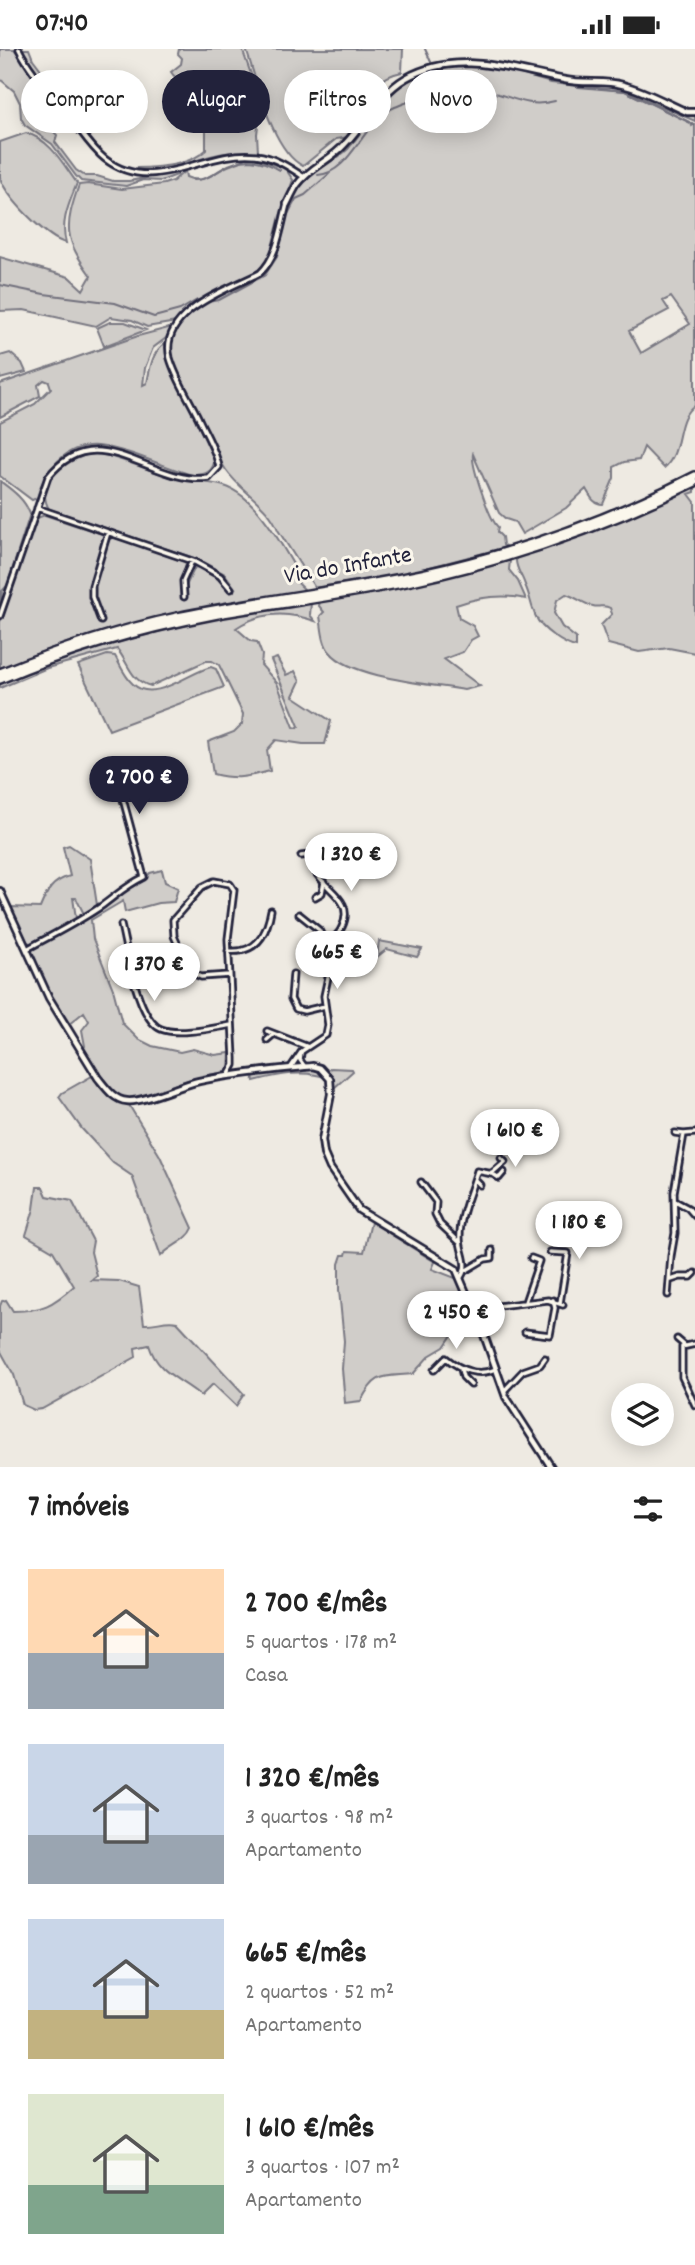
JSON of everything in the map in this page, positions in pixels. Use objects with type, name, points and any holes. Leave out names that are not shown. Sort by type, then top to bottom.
[{"type":"highway","name":"Via do Infante","points":[[0,673],[80,643],[147,624],[218,609],[396,579],[485,558],[606,516],[695,476]]},
{"type":"highway","name":"Via do Infante","points":[[0,679],[77,650],[147,630],[212,616],[386,587],[480,565],[584,531],[695,482]]},
{"type":"street","points":[[19,49],[86,139],[105,158],[120,168],[138,174],[157,175],[237,154],[275,159],[304,177]]},
{"type":"street","points":[[0,616],[48,477],[59,463],[85,451],[97,449],[189,477],[209,478],[219,467],[170,359],[168,345],[174,329],[190,310],[200,303],[267,267],[287,204],[296,186],[341,149],[388,90],[408,76],[432,65],[457,60],[498,65],[569,81],[624,85],[687,112],[695,112]]},
{"type":"street","points":[[37,508],[192,561],[220,576],[231,589]]},
{"type":"street","points":[[101,621],[92,597],[92,586],[108,532]]},
{"type":"street","points":[[184,597],[183,580],[192,561]]},
{"type":"street","points":[[25,950],[87,915],[125,886],[144,877],[123,799],[127,795],[148,789],[152,773]]},
{"type":"street","points":[[301,856],[309,855],[315,872],[344,903],[346,914],[339,933],[326,941]]},
{"type":"street","points":[[228,1076],[234,1066],[228,951],[234,890],[230,884],[215,881],[202,887],[176,915],[173,928],[190,972],[201,977],[229,975]]},
{"type":"street","points":[[315,897],[322,893],[324,882]]},
{"type":"street","points":[[0,891],[49,998],[98,1078],[119,1100],[130,1102],[185,1085],[228,1076],[320,1067],[330,1079],[331,1094],[323,1130],[324,1154],[330,1168],[359,1210],[456,1269],[504,1391],[551,1467]]},
{"type":"street","points":[[228,951],[254,947],[266,928],[271,911]]},
{"type":"street","points":[[289,1069],[302,1051],[326,1035],[328,1025],[325,984],[331,963],[326,941],[314,925],[299,914]]},
{"type":"street","points":[[121,925],[140,1001],[154,1025],[163,1030],[179,1031],[232,1025]]},
{"type":"street","points":[[293,974],[291,999],[296,1009],[304,1011],[325,1006]]},
{"type":"street","points":[[267,1031],[308,1047]]},
{"type":"street","points":[[267,1040],[274,1034]]},
{"type":"street","points":[[302,1051],[300,1060],[305,1067]]},
{"type":"street","points":[[234,1058],[238,1069],[244,1075]]},
{"type":"street","points":[[675,1133],[695,1133]]},
{"type":"street","points":[[668,1295],[675,1233],[674,1192],[684,1133]]},
{"type":"street","points":[[491,1174],[505,1162],[500,1158]]},
{"type":"street","points":[[459,1242],[477,1171],[499,1178],[504,1172]]},
{"type":"street","points":[[475,1180],[480,1185]]},
{"type":"street","points":[[421,1182],[436,1202],[435,1214],[440,1224],[463,1249],[465,1271]]},
{"type":"street","points":[[675,1202],[688,1208],[695,1216]]},
{"type":"street","points":[[461,1277],[465,1271],[485,1259],[492,1258],[492,1250]]},
{"type":"street","points":[[473,1309],[553,1300],[561,1304],[568,1253],[550,1252]]},
{"type":"street","points":[[525,1302],[539,1261],[531,1258]]},
{"type":"street","points":[[671,1280],[691,1277],[695,1273]]},
{"type":"street","points":[[525,1332],[550,1335],[555,1308],[553,1300]]},
{"type":"street","points":[[677,1339],[686,1346]]},
{"type":"street","points":[[695,1344],[682,1346],[682,1377],[695,1405]]},
{"type":"street","points":[[434,1370],[446,1358],[461,1369],[487,1373],[496,1369]]},
{"type":"street","points":[[504,1391],[523,1371],[540,1365],[545,1358]]},
{"type":"street","points":[[461,1369],[463,1377],[471,1385]]},
{"type":"shaded area","points":[[0,49],[14,49],[31,70],[21,70],[21,118],[20,103],[14,91],[0,79]]},
{"type":"shaded area","points":[[22,49],[29,49],[41,70],[35,70]]},
{"type":"shaded area","points":[[179,49],[242,49],[250,70],[174,70],[181,64],[182,58],[178,54]]},
{"type":"shaded area","points":[[246,49],[403,49],[402,72],[391,76],[391,70],[284,70],[284,133],[352,133],[349,137],[336,139],[303,166],[292,158],[283,146],[270,121],[270,70],[253,70]]},
{"type":"shaded area","points":[[453,63],[497,67],[551,83],[625,91],[691,123],[692,126],[695,124],[695,405],[684,418],[674,453],[664,468],[644,447],[639,460],[624,462],[614,467],[614,478],[603,504],[595,501],[586,489],[566,508],[522,534],[515,522],[499,513],[473,454],[486,503],[498,527],[497,532],[502,537],[503,545],[507,547],[407,573],[315,588],[274,521],[232,478],[221,462],[180,375],[171,348],[181,323],[193,312],[207,302],[263,274],[275,256],[295,194],[312,174],[341,155],[360,133],[391,133],[391,95],[405,83],[405,133],[497,133],[497,70],[430,70]],"holes":[[[671,297],[690,324],[641,353],[629,331],[669,310],[663,301]]]},
{"type":"shaded area","points":[[624,90],[642,94],[695,115],[695,121]]},
{"type":"shaded area","points":[[26,133],[35,136],[49,146],[77,183],[65,220],[66,243],[49,234],[27,215],[3,185],[0,177],[0,142]]},
{"type":"shaded area","points":[[36,133],[55,133],[55,142],[76,170],[85,176],[129,181],[178,172],[177,175],[161,181],[143,180],[126,186],[81,181],[52,144]]},
{"type":"shaded area","points":[[206,133],[257,133],[258,152],[221,154],[166,169],[135,168],[182,163],[206,150]]},
{"type":"shaded area","points":[[248,156],[285,168],[293,180],[269,259],[264,267],[195,305],[176,322],[147,327],[132,320],[111,317],[96,326],[24,310],[0,311],[0,257],[69,277],[83,290],[91,276],[71,242],[69,232],[71,212],[79,185],[122,189],[164,184],[173,181],[185,171],[186,177],[198,180]]},
{"type":"shaded area","points":[[110,322],[125,322],[146,330],[104,346],[97,328]]},
{"type":"shaded area","points":[[172,327],[166,338],[153,348],[145,368],[143,385],[147,383],[154,356],[165,343],[167,358],[213,457],[213,467],[208,472],[192,475],[133,454],[87,446],[76,449],[58,461],[45,478],[37,498],[32,500],[0,476],[0,422],[35,404],[51,388],[49,382],[44,380],[38,385],[40,396],[0,417],[0,384],[138,336]]},
{"type":"shaded area","points":[[10,353],[22,363],[26,372],[0,379],[0,356]]},
{"type":"shaded area","points":[[94,453],[114,457],[171,477],[218,484],[237,492],[249,501],[270,526],[302,580],[298,583],[306,591],[151,619],[75,641],[0,669],[0,622],[37,518],[45,515],[102,534],[104,537],[94,570],[98,572],[109,540],[113,537],[186,562],[181,598],[187,597],[185,588],[195,567],[214,575],[229,590],[235,588],[225,574],[197,559],[49,509],[45,499],[46,489],[56,472],[75,459]]},
{"type":"shaded area","points":[[0,481],[21,499],[30,514],[7,586],[2,591],[0,607]]},
{"type":"shaded area","points":[[695,486],[695,492],[689,494],[695,502],[695,653],[669,648],[639,652],[608,644],[601,625],[612,614],[610,608],[590,605],[566,594],[557,600],[554,613],[562,627],[576,638],[576,647],[559,640],[539,622],[516,558],[601,528]]},
{"type":"shaded area","points":[[510,560],[509,570],[518,581],[526,599],[491,597],[456,605],[459,618],[473,626],[478,636],[471,640],[463,652],[444,659],[480,686],[464,690],[373,674],[340,661],[325,644],[320,616],[324,612],[319,606],[320,601],[405,586]]},
{"type":"shaded area","points":[[311,603],[310,615],[315,621],[294,615],[274,614],[255,618],[236,628],[251,641],[257,642],[262,655],[261,665],[277,683],[294,727],[299,726],[271,660],[277,658],[286,675],[295,671],[300,681],[293,696],[331,721],[325,744],[276,740],[267,750],[270,771],[242,777],[213,774],[208,742],[234,732],[242,724],[243,714],[219,665],[212,661],[206,661],[151,686],[134,676],[117,649],[47,668],[0,688],[0,683],[38,668],[114,643],[231,616]]},
{"type":"shaded area","points":[[107,655],[115,656],[128,678],[141,689],[161,689],[211,667],[216,669],[224,687],[109,730],[78,665]]},
{"type":"shaded area","points":[[69,845],[90,859],[97,905],[84,914],[76,898],[73,898],[76,918],[32,944],[25,941],[9,910],[10,907],[40,908],[51,887],[70,876],[63,847]]},
{"type":"shaded area","points":[[162,870],[165,882],[178,888],[174,902],[158,903],[125,912],[123,901],[91,920],[93,939],[113,989],[122,1023],[138,1039],[152,1046],[180,1052],[193,1049],[215,1055],[230,1053],[229,1069],[227,1073],[188,1080],[144,1096],[127,1099],[108,1088],[83,1049],[85,1046],[82,1030],[89,1021],[84,1012],[68,1025],[40,976],[30,951],[105,906],[122,892],[143,881],[150,873]]},
{"type":"shaded area","points":[[379,941],[422,949],[417,957],[387,949],[377,957]]},
{"type":"shaded area","points":[[318,1068],[327,1078],[300,1073],[254,1081],[253,1075]]},
{"type":"shaded area","points":[[331,1068],[353,1071],[334,1088],[332,1075],[327,1070]]},
{"type":"shaded area","points":[[92,1076],[117,1102],[129,1105],[160,1156],[193,1228],[161,1256],[132,1176],[113,1163],[82,1129],[59,1097]]},
{"type":"shaded area","points":[[37,1187],[43,1187],[47,1196],[72,1201],[93,1241],[91,1252],[97,1276],[92,1280],[119,1281],[139,1287],[144,1324],[177,1322],[244,1394],[236,1406],[213,1384],[201,1396],[170,1375],[158,1363],[149,1345],[135,1348],[136,1357],[42,1409],[34,1410],[23,1405],[14,1375],[0,1350],[2,1301],[6,1300],[13,1311],[32,1310],[60,1298],[74,1286],[53,1251],[26,1235]]},
{"type":"shaded area","points":[[371,1222],[435,1262],[432,1269],[458,1279],[469,1310],[444,1347],[429,1356],[413,1374],[381,1378],[371,1385],[361,1401],[345,1403],[339,1264],[342,1255],[346,1255],[347,1251],[364,1252]]},
{"type":"waterway","points":[[425,49],[431,62]]},
{"type":"waterway","points":[[318,175],[330,172],[340,165],[384,114],[426,95],[467,87],[527,102],[555,101]]},
{"type":"waterway","points":[[578,87],[625,91],[695,125]]},
{"type":"waterway","points":[[193,180],[205,178],[230,164],[245,160],[258,161],[280,170]]},
{"type":"waterway","points":[[207,302],[219,300],[265,275],[277,257],[287,216],[296,199],[305,195],[329,174]]},
{"type":"waterway","points":[[0,285],[115,303],[154,317],[180,310],[197,300],[201,301]]}]
